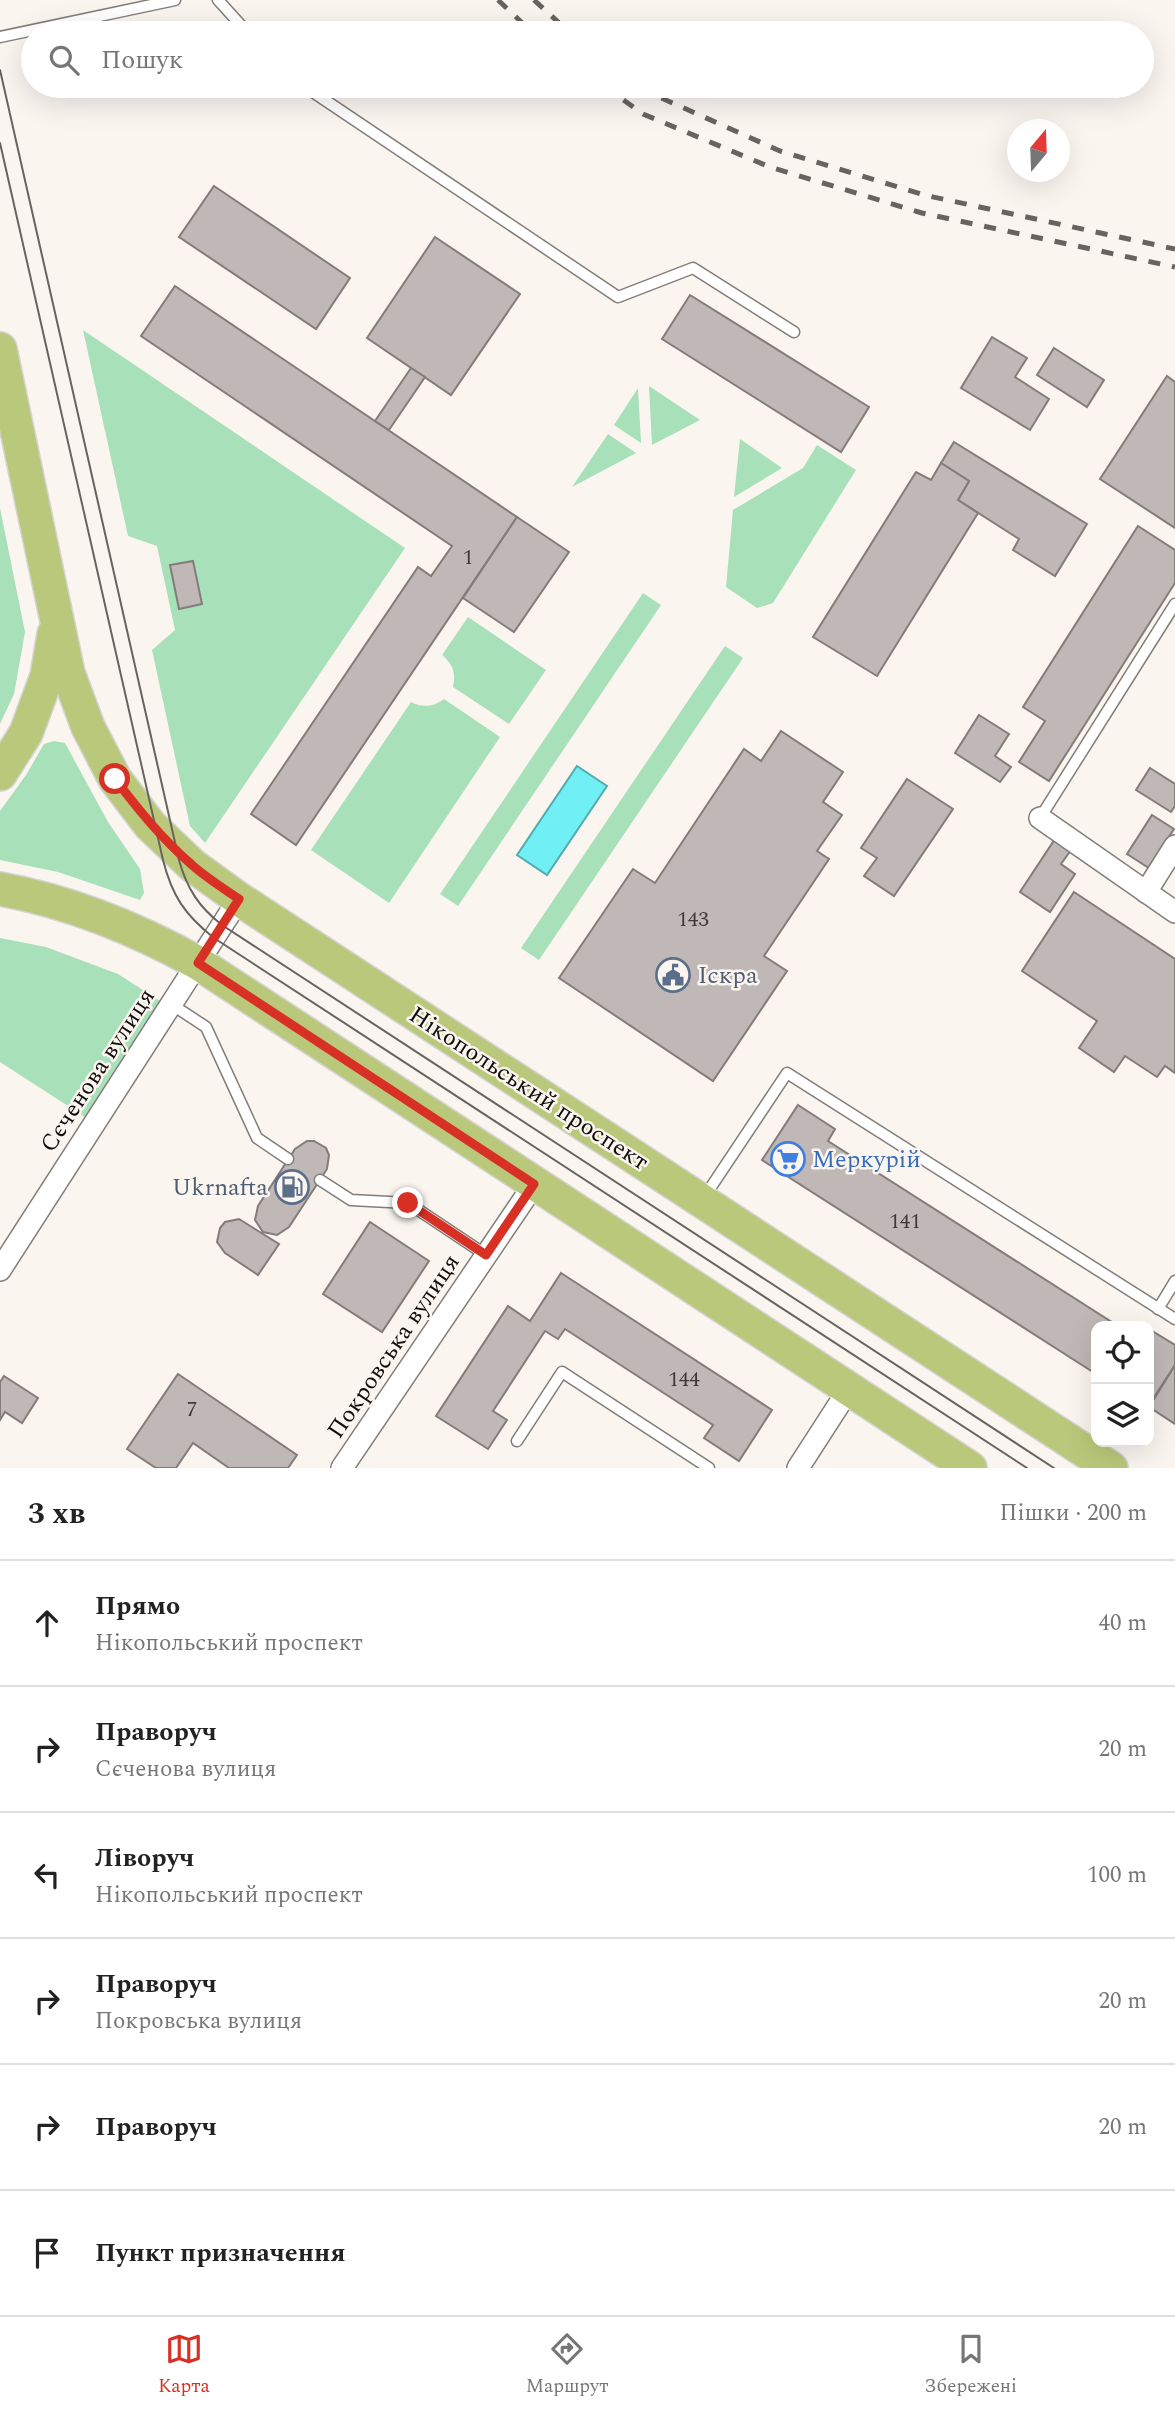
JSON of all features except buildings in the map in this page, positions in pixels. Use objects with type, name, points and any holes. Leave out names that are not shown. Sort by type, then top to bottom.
[{"type":"main road","name":"Нікопольський проспект","points":[[0,349],[68,673],[88,727],[115,779],[150,825],[185,858],[239,899],[1111,1468]]},
{"type":"main road","points":[[0,774],[26,733],[47,676],[57,616]]},
{"type":"main road","points":[[0,889],[72,906],[114,921],[198,963],[970,1468]]},
{"type":"street","points":[[1040,818],[1175,912]]},
{"type":"street","points":[[1146,892],[1175,846]]},
{"type":"street","name":"Сєченова вулиця","points":[[0,1270],[239,899]]},
{"type":"street","name":"Покровська вулиця","points":[[342,1468],[534,1184]]},
{"type":"street","points":[[798,1468],[849,1389]]},
{"type":"lane","points":[[76,21],[175,0]]},
{"type":"lane","points":[[218,0],[237,21]]},
{"type":"lane","points":[[0,37],[21,33]]},
{"type":"lane","points":[[322,98],[618,298],[692,268],[794,332]]},
{"type":"lane","points":[[1040,818],[1175,604]]},
{"type":"lane","points":[[171,1004],[206,1027],[257,1138],[288,1159]]},
{"type":"lane","points":[[702,1201],[787,1073],[1175,1319]]},
{"type":"lane","points":[[320,1180],[351,1200],[408,1203],[486,1255]]},
{"type":"lane","points":[[1158,1309],[1175,1281]]},
{"type":"lane","points":[[517,1441],[562,1372],[709,1468]]},
{"type":"green space","points":[[83,330],[405,548],[205,843],[190,826],[152,650],[175,630],[157,546],[128,536]]},
{"type":"green space","points":[[649,386],[700,420],[652,445]]},
{"type":"green space","points":[[638,388],[641,443],[614,425]]},
{"type":"green space","points":[[608,434],[636,453],[572,487]]},
{"type":"green space","points":[[740,439],[782,468],[734,497]]},
{"type":"green space","points":[[817,445],[856,470],[773,603],[757,608],[726,587],[733,510],[803,468]]},
{"type":"green space","points":[[0,508],[25,632],[14,694],[0,724]]},
{"type":"green space","points":[[643,593],[661,605],[458,906],[440,894]]},
{"type":"green space","points":[[468,617],[546,670],[509,724],[453,687],[453,669],[442,655]]},
{"type":"green space","points":[[725,646],[743,658],[539,960],[521,948]]},
{"type":"green space","points":[[444,699],[500,737],[389,903],[311,850],[411,702],[428,706]]},
{"type":"green space","points":[[54,741],[65,743],[108,822],[140,869],[144,893],[140,900],[58,872],[0,860],[0,811],[44,744]]},
{"type":"green space","points":[[0,938],[46,947],[118,974],[160,1001],[85,1117],[0,1062]]},
{"type":"water","points":[[577,766],[607,786],[547,875],[517,855]]},
{"type":"tram line","points":[[0,70],[179,860],[190,889],[200,904],[222,925],[1054,1468]]},
{"type":"tram line","points":[[0,143],[163,860],[175,894],[187,913],[214,938],[1027,1468]]},
{"type":"railway","points":[[498,0],[520,21]]},
{"type":"railway","points":[[534,0],[557,21]]},
{"type":"railway","points":[[621,98],[643,114],[770,167],[922,213],[1175,267]]},
{"type":"railway","points":[[661,98],[780,151],[924,195],[1175,249]]},
{"type":"place","name":"Іскра","points":[[673,975]]},
{"type":"place","name":"Меркурій","points":[[788,1159]]},
{"type":"place","name":"Ukrnafta","points":[[292,1187]]},
{"type":"route","points":[[115,779],[150,825],[192,865],[239,899],[198,963],[534,1184],[486,1255],[408,1203]]}]
